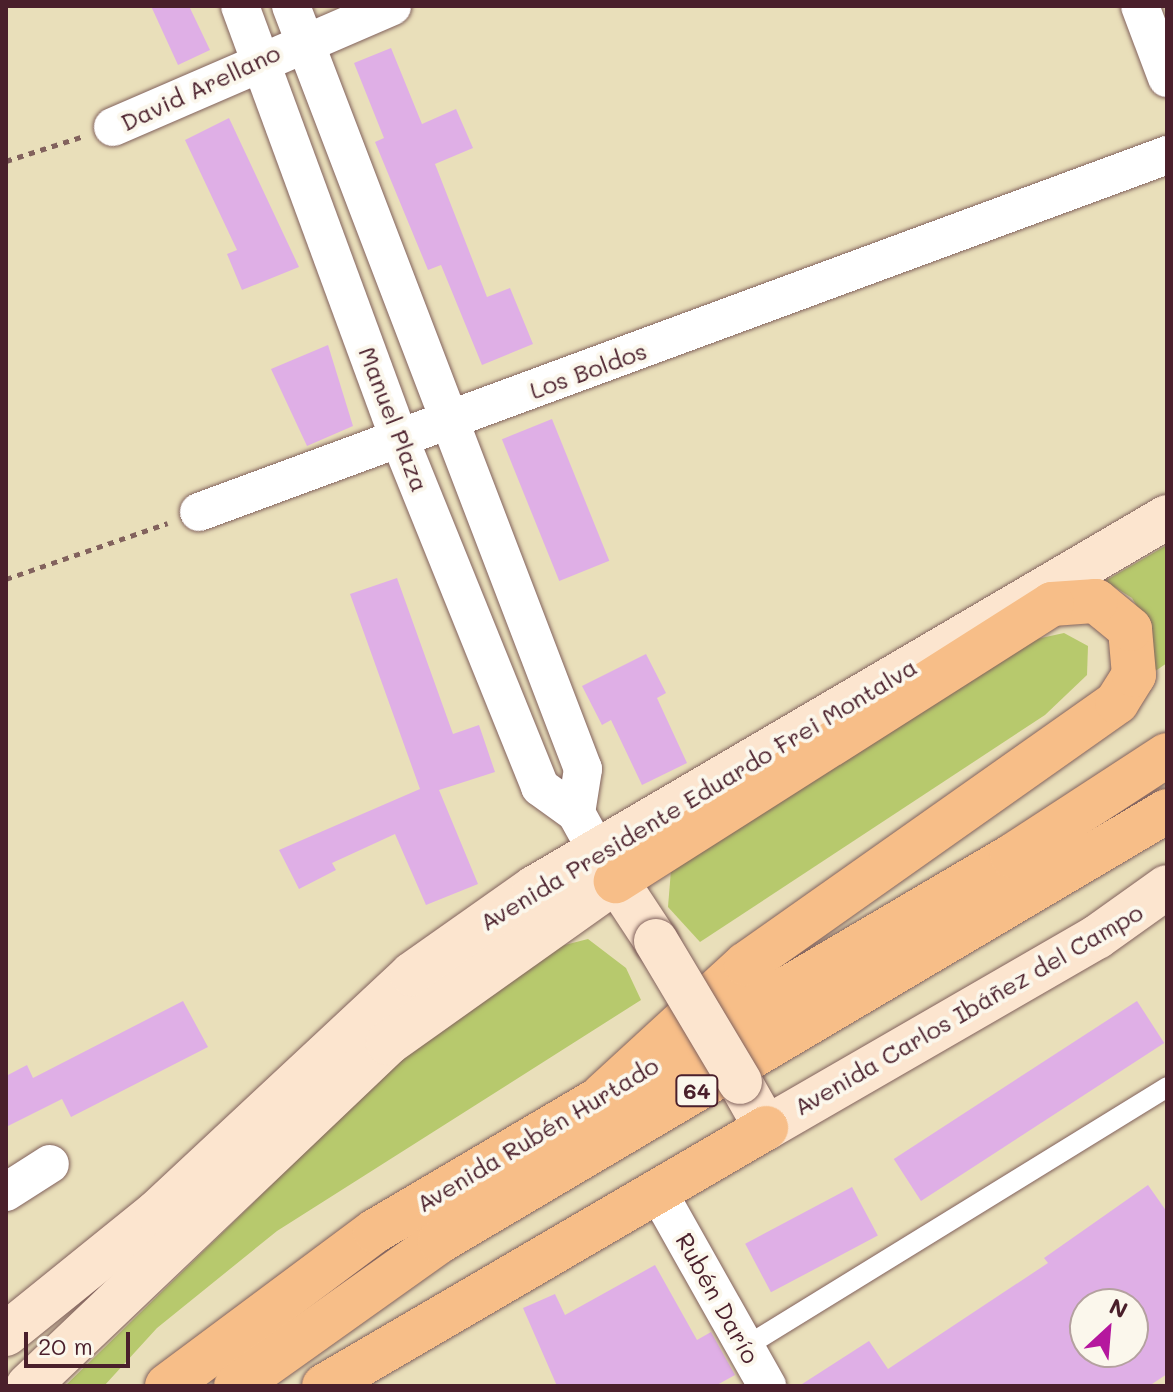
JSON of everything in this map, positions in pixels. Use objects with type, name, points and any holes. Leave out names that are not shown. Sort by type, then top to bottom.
[{"type":"highway","points":[[603,1095],[746,964],[1117,702],[1134,675],[1130,629],[1096,601],[1052,604],[606,866]]},
{"type":"highway","name":"Avenida Rubén Hurtado","points":[[167,1386],[337,1256],[603,1095],[1012,856],[1167,755]]},
{"type":"highway","name":"Avenida Rubén Hurtado","points":[[236,1386],[440,1241],[1167,811]]},
{"type":"highway","points":[[350,1385],[766,1128]]},
{"type":"main road","name":"Avenida Presidente Eduardo Frei Montalva","points":[[6,1334],[157,1212],[412,974],[606,866],[1167,517]]},
{"type":"main road","name":"Avenida Presidente Eduardo Frei Montalva","points":[[28,1386],[388,1043],[606,866]]},
{"type":"main road","name":"Manuel Plaza","points":[[606,866],[656,941],[766,1128]]},
{"type":"main road","name":"Avenida Carlos Ibáñez del Campo","points":[[766,1128],[1097,937],[1167,887]]},
{"type":"street","name":"Manuel Plaza","points":[[240,6],[400,440],[540,787],[576,813],[606,866]]},
{"type":"street","name":"David Arellano","points":[[113,127],[261,58],[298,22],[392,6]]},
{"type":"street","points":[[1140,6],[1167,78]]},
{"type":"street","name":"Manuel Plaza","points":[[298,22],[446,423],[583,769],[576,813]]},
{"type":"street","name":"Los Boldos","points":[[199,512],[1167,155]]},
{"type":"street","points":[[6,1192],[50,1164]]},
{"type":"street","name":"Rubén Darío","points":[[668,1210],[767,1386]]},
{"type":"lane","points":[[745,1347],[1167,1087]]},
{"type":"path","name":"David Arellano","points":[[6,161],[113,127]]},
{"type":"path","points":[[6,579],[199,512]]},
{"type":"green space","points":[[1167,545],[1167,663],[1151,674],[1148,625],[1132,598],[1105,581]]},
{"type":"green space","points":[[1064,633],[1088,646],[1087,675],[1045,715],[700,942],[668,907],[671,870],[1014,644]]},
{"type":"green space","points":[[588,939],[626,968],[641,1000],[277,1231],[157,1328],[104,1386],[65,1386],[400,1060],[553,948]]},
{"type":"building","points":[[151,6],[189,6],[210,50],[178,65]]},
{"type":"building","points":[[391,48],[422,124],[456,109],[473,148],[435,164],[487,297],[510,288],[533,344],[482,365],[441,265],[428,270],[375,142],[384,138],[354,63]]},
{"type":"building","points":[[229,118],[299,267],[242,290],[227,254],[237,250],[185,140]]},
{"type":"building","points":[[328,345],[353,426],[307,446],[271,369]]},
{"type":"building","points":[[552,419],[609,561],[559,581],[502,439]]},
{"type":"building","points":[[397,578],[453,734],[479,725],[495,772],[439,790],[478,884],[426,905],[395,834],[332,863],[336,870],[299,889],[279,850],[420,789],[350,594]]},
{"type":"building","points":[[646,654],[666,693],[657,698],[687,763],[642,785],[611,720],[602,725],[582,686]]},
{"type":"building","points":[[183,1001],[208,1047],[71,1117],[62,1099],[6,1127],[6,1076],[27,1065],[33,1078]]},
{"type":"building","points":[[1137,1001],[1164,1043],[921,1201],[894,1159]]},
{"type":"building","points":[[1148,1185],[1167,1212],[1167,1374],[1149,1386],[799,1386],[869,1341],[888,1369],[1048,1263],[1044,1258]]},
{"type":"building","points":[[852,1187],[878,1236],[771,1292],[745,1244]]},
{"type":"building","points":[[655,1265],[697,1340],[711,1332],[735,1375],[715,1386],[557,1386],[523,1308],[555,1294],[565,1315]]}]
